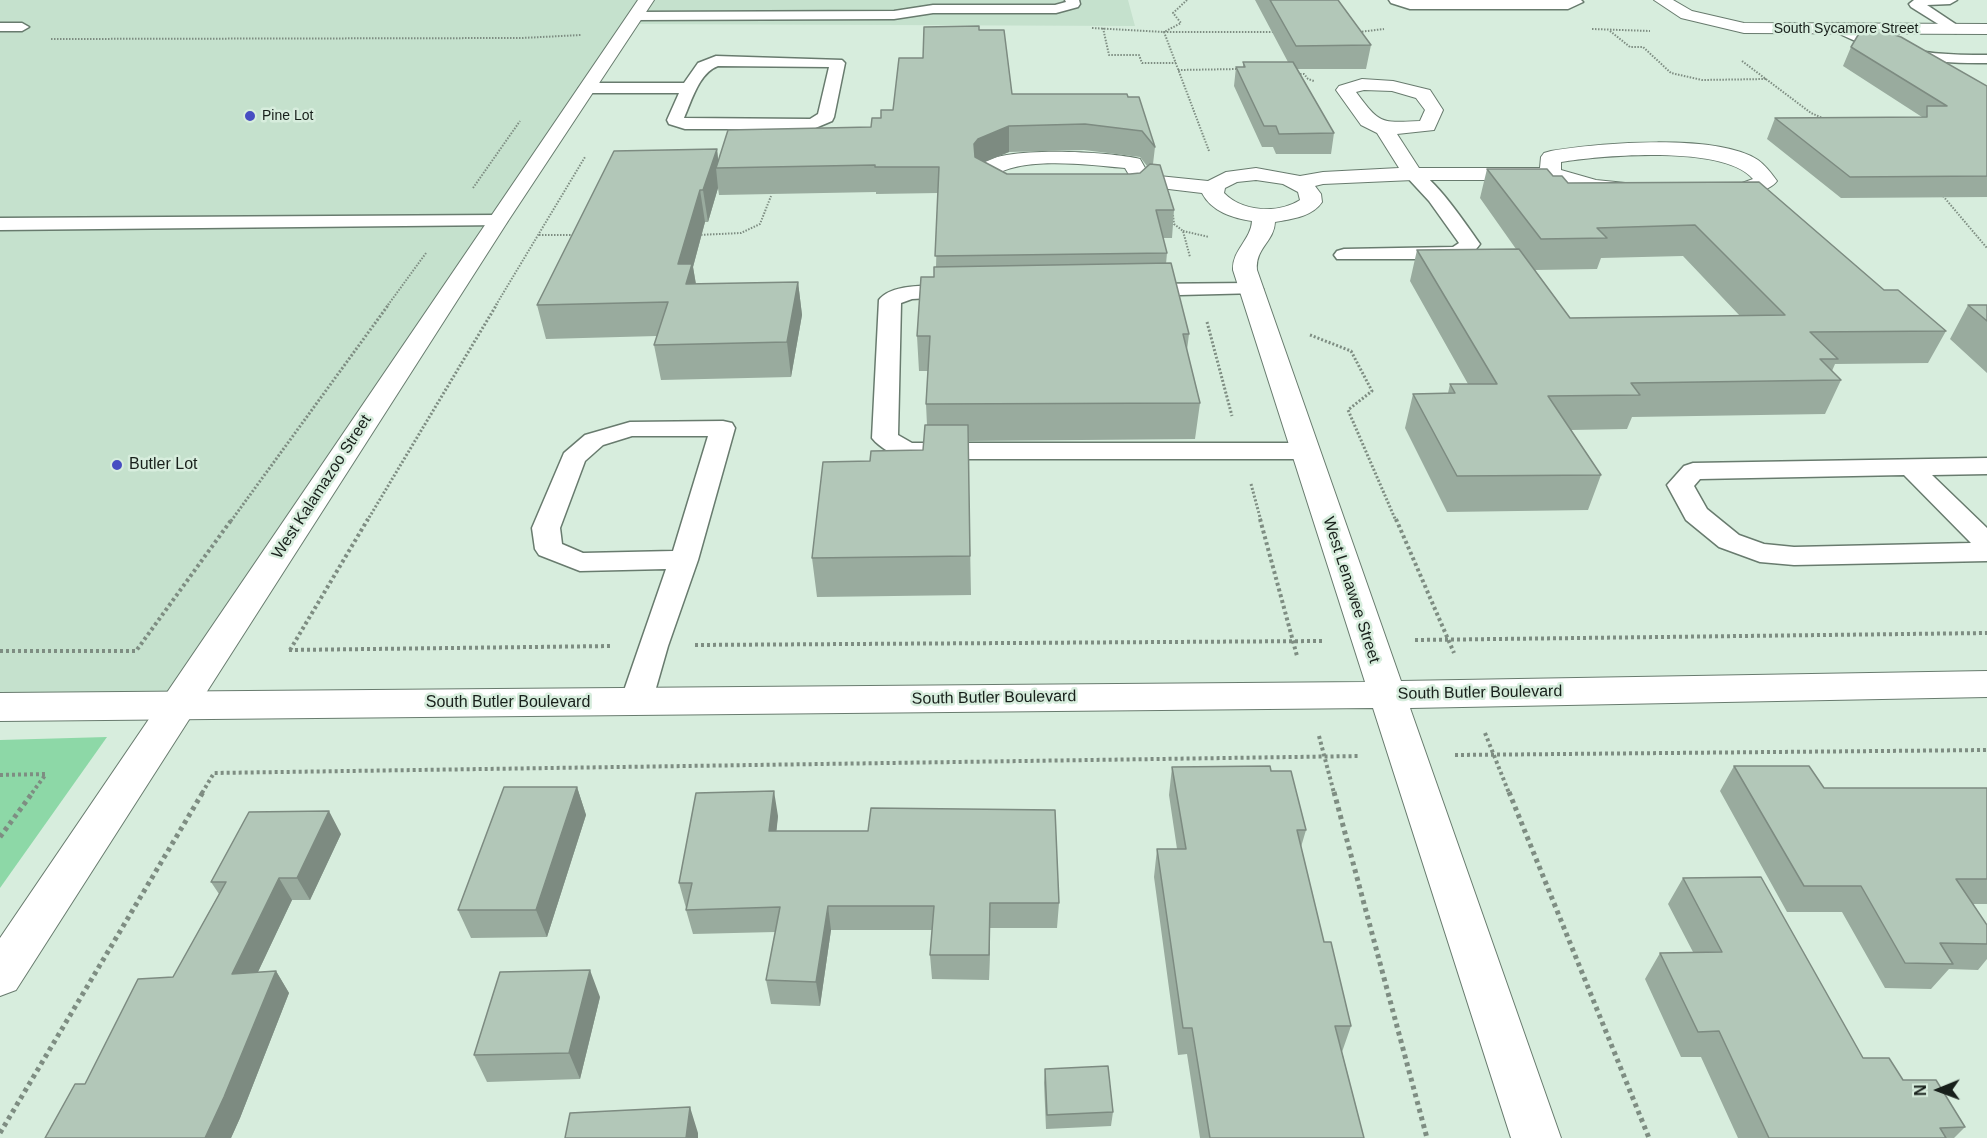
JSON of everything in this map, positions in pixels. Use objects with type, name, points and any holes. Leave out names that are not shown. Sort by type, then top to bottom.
[{"type":"street","name":"South Sycamore Street","points":[[1662,0],[1702,25],[1766,29],[1987,29]]},
{"type":"street","name":"West Kalamazoo Street","points":[[0,976],[497,220],[641,8]]},
{"type":"street","points":[[1384,129],[1413,174]]},
{"type":"street","points":[[1550,174],[1551,157],[1573,152],[1673,150],[1717,154],[1749,164],[1766,181],[1744,189],[1699,189]]},
{"type":"street","points":[[1031,193],[1008,193],[988,183],[987,170],[1009,160],[1084,158],[1133,163],[1135,187],[1169,182],[1214,188]]},
{"type":"street","points":[[1298,183],[1311,196],[1311,202],[1305,208],[1295,212],[1250,214],[1225,206],[1213,194],[1219,182],[1242,175],[1272,176],[1298,183],[1323,178],[1413,174],[1550,174],[1595,186],[1643,189]]},
{"type":"street","name":"West Lenawee Street","points":[[1264,215],[1263,230],[1244,258],[1245,270],[1536,1138]]},
{"type":"street","name":"South Butler Boulevard","points":[[0,707],[1386,695],[1987,684]]},
{"type":"lane","points":[[641,8],[894,15],[934,5],[1056,9],[1073,4],[1072,0]]},
{"type":"lane","points":[[1396,0],[1410,5],[1568,5],[1576,2],[1574,0]]},
{"type":"lane","points":[[1950,0],[1922,1],[1916,4],[1956,29]]},
{"type":"lane","points":[[1841,29],[1868,44],[1914,56],[1985,61]]},
{"type":"lane","points":[[1935,29],[1985,61]]},
{"type":"lane","points":[[716,62],[837,63],[826,117],[813,124],[685,124],[675,120],[689,88],[703,66],[716,62]]},
{"type":"lane","points":[[587,88],[689,88]]},
{"type":"lane","points":[[1344,255],[1458,253],[1470,244],[1436,197],[1413,174]]},
{"type":"lane","points":[[0,224],[497,220]]},
{"type":"lane","points":[[1118,290],[1252,289]]},
{"type":"lane","points":[[979,292],[910,293],[890,300],[885,438],[907,451],[1305,451]]},
{"type":"lane","points":[[636,702],[653,646],[684,560],[723,428],[630,429],[594,440],[573,458],[546,528],[549,549],[580,562],[684,560]]},
{"type":"lane","points":[[1987,466],[1694,471],[1680,485],[1696,514],[1729,541],[1760,553],[1794,556],[1987,552]]},
{"type":"lane","points":[[1911,468],[1987,544]]},
{"type":"path","points":[[1164,32],[1181,23],[1173,13],[1187,0]]},
{"type":"path","points":[[1589,29],[1609,31],[1702,25],[1811,113],[1829,121]]},
{"type":"path","points":[[1092,28],[1164,32],[1283,32]]},
{"type":"path","points":[[1103,28],[1109,55],[1139,55],[1142,63],[1176,63]]},
{"type":"path","points":[[1355,32],[1389,28]]},
{"type":"path","points":[[1609,31],[1630,47],[1643,47],[1671,73],[1702,80],[1767,79]]},
{"type":"path","points":[[1164,32],[1210,153],[1167,171],[1174,224],[1183,231],[1250,247]]},
{"type":"path","points":[[48,39],[522,38],[583,35],[577,44]]},
{"type":"path","points":[[1178,70],[1249,69]]},
{"type":"path","points":[[1296,74],[1304,74],[1308,79],[1317,82]]},
{"type":"path","points":[[0,651],[136,651],[522,119]]},
{"type":"path","points":[[590,150],[289,650],[1368,641],[1987,633]]},
{"type":"path","points":[[691,235],[741,233],[760,224],[771,196]]},
{"type":"path","points":[[1943,196],[1953,204],[1975,239],[1987,246]]},
{"type":"path","points":[[1183,231],[1427,1138]]},
{"type":"path","points":[[538,236],[585,235]]},
{"type":"path","points":[[1307,327],[1311,337],[1351,351],[1372,391],[1348,410],[1449,640],[1649,1138]]},
{"type":"path","points":[[0,1133],[214,773],[1324,756],[1987,750]]},
{"type":"path","points":[[0,775],[46,774],[0,837]]},
{"type":"shaded area","points":[[0,0],[1128,0],[1135,26],[634,24],[177,705],[0,707]]},
{"type":"green space","points":[[107,737],[0,888],[0,740]]},
{"type":"building","points":[[1270,0],[1338,0],[1371,45],[1296,46]]},
{"type":"building","points":[[1864,25],[1901,37],[1987,86],[1987,176],[1850,177],[1775,118],[1927,117],[1927,106],[1947,106],[1851,47]]},
{"type":"building","points":[[979,26],[979,30],[1004,30],[1012,94],[1127,94],[1128,97],[1139,97],[1155,147],[1142,131],[1085,124],[1009,126],[978,139],[974,144],[975,157],[1007,174],[1130,174],[1140,173],[1150,164],[1160,165],[1174,210],[1156,210],[1167,253],[935,256],[939,167],[875,167],[875,165],[716,168],[728,130],[871,127],[872,118],[881,118],[881,110],[893,110],[899,58],[923,58],[924,27]]},
{"type":"building","points":[[1243,62],[1293,62],[1334,133],[1279,134],[1276,126],[1264,126],[1236,67],[1245,67]]},
{"type":"building","points":[[717,149],[703,190],[700,190],[678,264],[692,264],[686,284],[798,282],[787,342],[654,345],[668,302],[537,305],[614,151]]},
{"type":"building","points":[[1487,169],[1547,169],[1553,176],[1562,176],[1568,183],[1759,182],[1884,290],[1898,290],[1946,331],[1810,332],[1838,359],[1820,359],[1841,380],[1631,383],[1640,395],[1548,396],[1601,475],[1457,476],[1413,394],[1455,393],[1450,384],[1497,384],[1417,250],[1519,249],[1570,318],[1785,315],[1695,225],[1597,228],[1607,238],[1541,239]]},
{"type":"building","points":[[1171,263],[1189,334],[1183,334],[1200,403],[926,404],[930,336],[917,336],[921,277],[934,277],[934,267]]},
{"type":"building","points":[[1968,305],[1987,305],[1987,321]]},
{"type":"building","points":[[925,425],[968,425],[970,556],[812,558],[823,462],[870,461],[871,451],[923,450]]},
{"type":"building","points":[[1270,766],[1271,771],[1291,771],[1306,830],[1297,830],[1324,942],[1331,942],[1351,1026],[1335,1026],[1364,1138],[1210,1138],[1192,1028],[1183,1028],[1157,849],[1186,849],[1172,767]]},
{"type":"building","points":[[1734,766],[1809,766],[1824,788],[1987,788],[1987,879],[1956,879],[1987,925],[1987,944],[1940,943],[1953,964],[1905,963],[1861,886],[1804,886]]},
{"type":"building","points":[[504,787],[577,787],[536,910],[458,910]]},
{"type":"building","points":[[774,791],[769,831],[868,831],[871,808],[1055,810],[1059,903],[990,903],[989,955],[930,955],[934,906],[828,906],[816,982],[766,980],[780,907],[686,910],[692,883],[679,883],[696,793]]},
{"type":"building","points":[[329,811],[297,878],[279,878],[232,974],[276,971],[205,1138],[45,1138],[75,1084],[85,1084],[138,979],[173,977],[226,882],[211,882],[249,812]]},
{"type":"building","points":[[1761,877],[1863,1058],[1889,1058],[1903,1080],[1936,1080],[1965,1127],[1940,1128],[1946,1138],[1769,1138],[1719,1031],[1698,1032],[1660,953],[1722,952],[1683,878]]},
{"type":"building","points":[[590,970],[569,1053],[474,1055],[500,972]]},
{"type":"building","points":[[1108,1066],[1113,1112],[1047,1115],[1045,1069]]},
{"type":"building","points":[[690,1107],[686,1138],[565,1138],[570,1113]]},
{"type":"place","name":"Pine Lot","points":[[250,116]]},
{"type":"place","name":"Butler Lot","points":[[117,465]]}]
